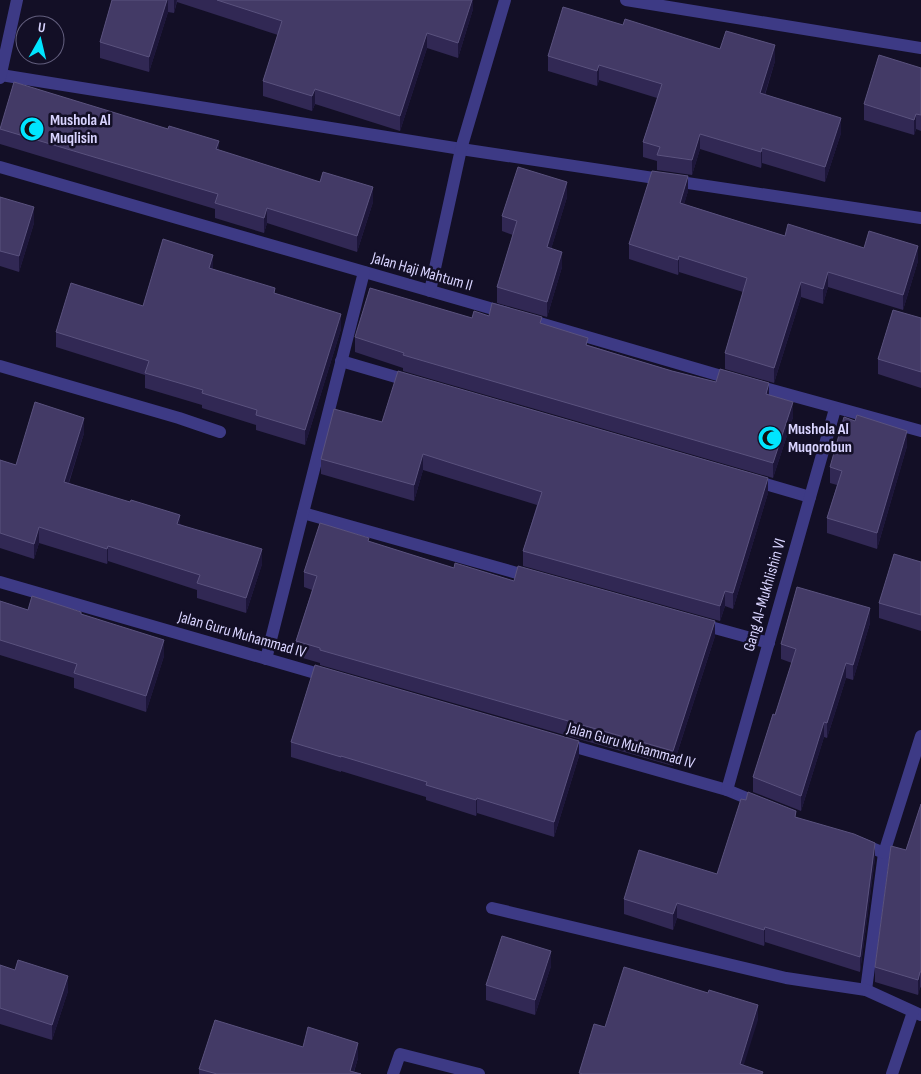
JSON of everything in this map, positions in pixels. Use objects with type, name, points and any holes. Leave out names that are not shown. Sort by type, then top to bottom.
[{"type":"street","points":[[17,0],[1,76],[461,149],[921,218]]},
{"type":"street","points":[[430,291],[461,149],[505,0]]},
{"type":"street","points":[[626,0],[921,48]]},
{"type":"street","name":"Jalan Haji Mahtum II","points":[[0,166],[835,409],[921,431]]},
{"type":"street","points":[[266,659],[364,272]]},
{"type":"street","points":[[341,361],[427,386]]},
{"type":"street","points":[[0,366],[179,418],[220,432]]},
{"type":"street","name":"Gang Al-Mukhlishin VI","points":[[727,790],[835,409]]},
{"type":"street","points":[[743,478],[810,497]]},
{"type":"street","points":[[303,513],[540,579]]},
{"type":"street","name":"Jalan Guru Muhammad IV","points":[[0,582],[343,681]]},
{"type":"street","points":[[692,622],[769,643]]},
{"type":"street","points":[[866,990],[884,853],[921,736]]},
{"type":"street","name":"Jalan Guru Muhammad IV","points":[[554,741],[727,790],[773,809]]},
{"type":"street","points":[[847,838],[884,853]]},
{"type":"street","points":[[492,908],[786,978],[866,990],[917,1014],[892,1074]]},
{"type":"street","points":[[393,1074],[400,1054],[479,1074]]},
{"type":"building","points":[[112,0],[167,0],[149,57],[100,42]]},
{"type":"building","points":[[217,0],[472,0],[458,43],[427,33],[400,116],[315,89],[312,96],[263,81],[282,21]]},
{"type":"building","points":[[563,7],[623,25],[625,19],[720,49],[726,31],[775,45],[760,93],[841,118],[825,167],[762,148],[761,152],[700,134],[692,160],[657,155],[660,147],[643,142],[662,84],[599,65],[597,71],[548,56]]},
{"type":"building","points":[[879,55],[921,68],[921,115],[916,114],[914,120],[864,104]]},
{"type":"building","points":[[14,82],[168,129],[169,126],[219,141],[216,149],[320,182],[323,172],[373,187],[357,236],[267,208],[264,218],[215,203],[218,194],[0,129]]},
{"type":"building","points":[[518,167],[567,182],[547,247],[562,252],[547,302],[497,287],[517,221],[502,216]]},
{"type":"building","points":[[652,171],[688,176],[680,203],[785,236],[788,224],[864,248],[869,231],[918,246],[903,295],[828,272],[823,289],[801,282],[774,368],[725,353],[747,278],[679,256],[678,260],[629,244]]},
{"type":"building","points":[[0,197],[34,207],[19,256],[0,251]]},
{"type":"building","points":[[163,239],[213,255],[209,268],[275,288],[274,293],[341,314],[305,430],[256,415],[257,410],[202,393],[203,390],[145,373],[149,361],[56,332],[71,283],[143,306]]},
{"type":"building","points":[[370,288],[472,318],[474,311],[489,316],[492,303],[542,317],[540,323],[588,338],[586,345],[672,371],[716,382],[720,369],[769,383],[766,394],[793,402],[773,463],[403,355],[404,353],[355,337]]},
{"type":"building","points":[[893,310],[921,318],[921,372],[878,359]]},
{"type":"building","points":[[398,371],[768,478],[733,593],[725,591],[720,606],[523,551],[542,492],[423,454],[414,485],[321,459],[334,409],[382,422]]},
{"type":"building","points":[[35,402],[84,418],[64,482],[180,515],[177,524],[262,549],[246,598],[197,583],[200,575],[108,546],[107,549],[39,527],[34,544],[0,533],[0,460],[16,465]]},
{"type":"building","points":[[857,415],[907,431],[877,533],[827,518],[842,471],[830,467],[844,417],[855,421]]},
{"type":"building","points":[[320,523],[369,538],[368,541],[454,568],[455,563],[514,581],[518,566],[715,621],[673,751],[320,650],[320,648],[296,641],[317,576],[304,572]]},
{"type":"building","points":[[894,554],[921,562],[921,615],[879,603]]},
{"type":"building","points":[[797,587],[870,608],[853,665],[846,663],[827,723],[824,722],[801,796],[753,777],[796,649],[781,644]]},
{"type":"building","points":[[32,596],[81,612],[81,614],[164,640],[146,696],[74,673],[77,664],[0,640],[0,601],[28,610]]},
{"type":"building","points":[[315,665],[579,741],[554,822],[477,798],[476,800],[426,785],[427,782],[291,742]]},
{"type":"building","points":[[748,792],[796,811],[795,817],[854,834],[875,843],[860,957],[765,927],[764,930],[677,903],[673,914],[624,899],[639,850],[717,874],[741,799],[746,800]]},
{"type":"building","points":[[921,804],[921,972],[918,980],[875,967],[891,846],[906,850]]},
{"type":"building","points":[[502,936],[551,951],[535,1000],[486,985]]},
{"type":"building","points":[[18,960],[68,976],[52,1025],[0,1008],[0,965],[15,970]]},
{"type":"building","points":[[624,967],[708,993],[709,990],[758,1005],[740,1064],[763,1072],[762,1074],[579,1073],[594,1024],[605,1027]]},
{"type":"building","points":[[215,1020],[303,1047],[308,1027],[358,1043],[350,1071],[361,1074],[217,1074],[199,1069]]},
{"type":"place","name":"Mushola Al Muqlisin","points":[[32,129]]},
{"type":"place","name":"Mushola Al Muqorobun","points":[[770,438]]}]
